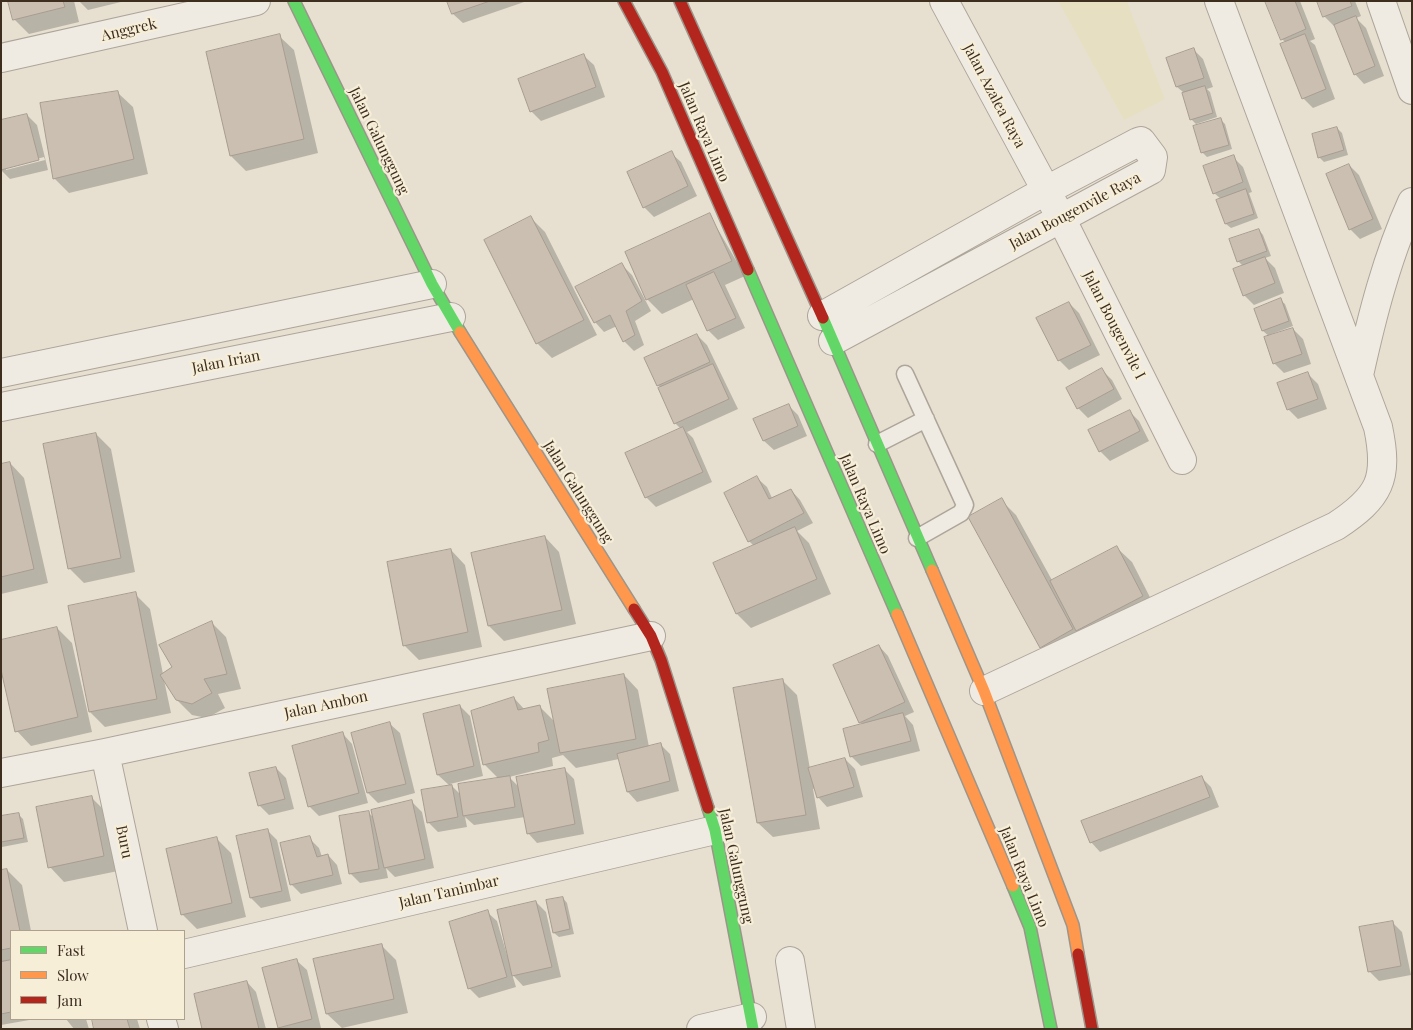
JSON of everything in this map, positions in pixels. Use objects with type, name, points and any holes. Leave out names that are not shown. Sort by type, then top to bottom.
[{"type":"main road","name":"Jalan Galunggung","points":[[294,1],[432,284],[651,636],[673,696],[715,830],[752,1023]]},
{"type":"main road","name":"Jalan Raya Limo","points":[[624,1],[662,72],[932,696],[1030,928],[1051,1029]]},
{"type":"main road","name":"Jalan Raya Limo","points":[[680,1],[833,341],[984,692],[1073,925],[1092,1029]]},
{"type":"street","name":"Anggrek","points":[[1,58],[256,1]]},
{"type":"street","name":"Jalan Azalea Raya","points":[[944,1],[1045,191]]},
{"type":"street","points":[[984,692],[1336,526],[1359,509],[1374,492],[1380,477],[1383,451],[1378,427],[1219,1]]},
{"type":"street","points":[[1381,1],[1412,90]]},
{"type":"street","name":"Jalan Bougenvile Raya","points":[[822,316],[1045,191],[1141,141],[1153,157],[1151,170],[833,341]]},
{"type":"street","name":"Jalan Bougenvile I","points":[[1045,191],[1182,460]]},
{"type":"street","points":[[1359,375],[1371,318],[1387,267],[1412,202]]},
{"type":"street","points":[[1,373],[432,284]]},
{"type":"street","name":"Jalan Irian","points":[[1,407],[451,317]]},
{"type":"street","name":"Jalan Ambon","points":[[1,773],[105,753],[651,636]]},
{"type":"street","name":"Buru","points":[[105,753],[143,930]]},
{"type":"street","name":"Jalan Tanimbar","points":[[185,954],[715,830]]},
{"type":"street","points":[[790,961],[801,1029]]},
{"type":"street","points":[[701,1029],[752,1023]]},
{"type":"lane","points":[[905,374],[965,505],[961,513],[917,538]]},
{"type":"lane","points":[[877,444],[926,419]]},
{"type":"shaded area","points":[[1058,1],[1127,1],[1165,99],[1124,120]]},
{"type":"building","points":[[8,1],[63,1],[65,7],[13,20]]},
{"type":"building","points":[[447,1],[490,1],[452,14]]},
{"type":"building","points":[[1265,1],[1295,1],[1306,29],[1281,40]]},
{"type":"building","points":[[1317,1],[1350,1],[1352,6],[1323,17]]},
{"type":"building","points":[[1356,16],[1375,66],[1354,75],[1334,25]]},
{"type":"building","points":[[280,34],[304,139],[230,156],[206,52]]},
{"type":"building","points":[[1305,34],[1326,89],[1302,99],[1280,44]]},
{"type":"building","points":[[1194,48],[1204,78],[1176,87],[1166,58]]},
{"type":"building","points":[[584,54],[596,87],[530,112],[518,79]]},
{"type":"building","points":[[1205,86],[1213,113],[1190,120],[1182,93]]},
{"type":"building","points":[[118,91],[134,159],[53,179],[40,103]]},
{"type":"building","points":[[27,114],[39,160],[1,170],[1,120]]},
{"type":"building","points":[[1221,118],[1229,145],[1201,153],[1193,126]]},
{"type":"building","points":[[1337,127],[1344,150],[1318,158],[1312,134]]},
{"type":"building","points":[[672,151],[688,186],[643,208],[627,172]]},
{"type":"building","points":[[1234,155],[1243,182],[1213,194],[1203,166]]},
{"type":"building","points":[[1349,164],[1373,219],[1349,230],[1326,174]]},
{"type":"building","points":[[1246,189],[1254,214],[1225,224],[1216,200]]},
{"type":"building","points":[[710,213],[732,261],[646,300],[625,252]]},
{"type":"building","points":[[531,216],[584,320],[536,344],[484,240]]},
{"type":"building","points":[[1259,229],[1267,251],[1237,262],[1229,239]]},
{"type":"building","points":[[1265,257],[1275,283],[1243,296],[1233,269]]},
{"type":"building","points":[[622,263],[642,301],[626,311],[635,335],[623,342],[610,315],[594,323],[575,287]]},
{"type":"building","points":[[714,272],[736,318],[707,331],[686,285]]},
{"type":"building","points":[[1281,298],[1289,321],[1262,331],[1254,309]]},
{"type":"building","points":[[1069,302],[1091,345],[1058,361],[1036,318]]},
{"type":"building","points":[[1293,328],[1302,354],[1273,364],[1264,337]]},
{"type":"building","points":[[697,334],[710,362],[657,386],[644,358]]},
{"type":"building","points":[[713,364],[729,399],[674,424],[658,388]]},
{"type":"building","points":[[1102,368],[1114,389],[1077,409],[1066,388]]},
{"type":"building","points":[[1308,372],[1318,399],[1287,410],[1277,383]]},
{"type":"building","points":[[789,404],[798,426],[763,441],[753,419]]},
{"type":"building","points":[[1130,410],[1140,431],[1099,452],[1088,430]]},
{"type":"building","points":[[683,427],[703,472],[645,498],[625,453]]},
{"type":"building","points":[[96,433],[121,558],[68,569],[43,444]]},
{"type":"building","points":[[10,462],[34,569],[1,577],[1,464]]},
{"type":"building","points":[[757,476],[769,499],[791,489],[804,513],[748,542],[724,493]]},
{"type":"building","points":[[1002,498],[1073,629],[1040,648],[968,517]]},
{"type":"building","points":[[795,527],[817,579],[736,614],[713,563]]},
{"type":"building","points":[[545,536],[562,610],[488,626],[471,553]]},
{"type":"building","points":[[1117,546],[1143,596],[1076,631],[1050,581]]},
{"type":"building","points":[[451,549],[468,632],[403,646],[387,562]]},
{"type":"building","points":[[136,592],[157,699],[89,712],[68,606]]},
{"type":"building","points":[[212,621],[227,674],[204,679],[212,693],[192,704],[176,700],[160,675],[172,667],[159,645]]},
{"type":"building","points":[[57,627],[78,717],[15,732],[1,670],[1,640]]},
{"type":"building","points":[[879,645],[905,702],[859,723],[833,665]]},
{"type":"building","points":[[624,674],[636,739],[560,753],[547,689]]},
{"type":"building","points":[[783,679],[806,815],[757,823],[733,688]]},
{"type":"building","points":[[514,697],[518,710],[540,705],[549,740],[538,743],[539,752],[483,765],[471,711]]},
{"type":"building","points":[[460,705],[474,766],[437,775],[423,714]]},
{"type":"building","points":[[903,713],[911,741],[850,757],[843,729]]},
{"type":"building","points":[[390,722],[406,784],[367,793],[351,733]]},
{"type":"building","points":[[343,732],[359,793],[308,807],[292,746]]},
{"type":"building","points":[[661,743],[670,781],[627,792],[617,754]]},
{"type":"building","points":[[845,758],[854,787],[817,798],[808,768]]},
{"type":"building","points":[[276,767],[285,799],[258,806],[249,773]]},
{"type":"building","points":[[565,768],[575,824],[527,834],[516,777]]},
{"type":"building","points":[[510,776],[515,807],[463,816],[458,784]]},
{"type":"building","points":[[1202,776],[1210,797],[1090,843],[1081,821]]},
{"type":"building","points":[[452,785],[458,817],[427,823],[421,790]]},
{"type":"building","points":[[92,796],[104,856],[48,868],[36,807]]},
{"type":"building","points":[[412,800],[425,859],[384,868],[371,810]]},
{"type":"building","points":[[369,811],[379,869],[349,874],[339,816]]},
{"type":"building","points":[[19,813],[24,838],[1,842],[1,816]]},
{"type":"building","points":[[268,829],[282,891],[250,898],[236,836]]},
{"type":"building","points":[[310,836],[317,857],[328,854],[333,875],[290,885],[280,843]]},
{"type":"building","points":[[217,837],[232,903],[181,915],[166,849]]},
{"type":"building","points":[[7,869],[20,930],[10,930],[10,948],[1,950],[1,870]]},
{"type":"building","points":[[563,897],[570,929],[553,933],[546,900]]},
{"type":"building","points":[[536,901],[552,967],[512,976],[497,910]]},
{"type":"building","points":[[488,910],[507,977],[468,989],[449,922]]},
{"type":"building","points":[[1393,921],[1401,966],[1368,972],[1359,927]]},
{"type":"building","points":[[382,944],[394,999],[326,1014],[313,959]]},
{"type":"building","points":[[297,959],[312,1019],[278,1028],[262,968]]},
{"type":"building","points":[[10,960],[10,1012],[1,1014],[1,962]]},
{"type":"building","points":[[247,981],[259,1029],[202,1029],[194,994]]},
{"type":"building","points":[[92,1020],[127,1020],[130,1029],[94,1029]]},
{"type":"traffic: fast","points":[[294,1],[432,284],[460,332]]},
{"type":"traffic: fast","points":[[748,270],[897,614]]},
{"type":"traffic: fast","points":[[823,318],[932,570]]},
{"type":"traffic: fast","points":[[708,808],[715,830],[753,1029]]},
{"type":"traffic: fast","points":[[1013,886],[1030,927],[1051,1029]]},
{"type":"traffic: slow","points":[[460,332],[634,609]]},
{"type":"traffic: slow","points":[[932,570],[984,691],[1073,925],[1078,954]]},
{"type":"traffic: slow","points":[[897,614],[1013,886]]},
{"type":"traffic: jam","points":[[624,1],[662,72],[748,270]]},
{"type":"traffic: jam","points":[[680,1],[823,318]]},
{"type":"traffic: jam","points":[[634,609],[651,636],[661,660],[708,808]]},
{"type":"traffic: jam","points":[[1078,954],[1092,1029]]}]
